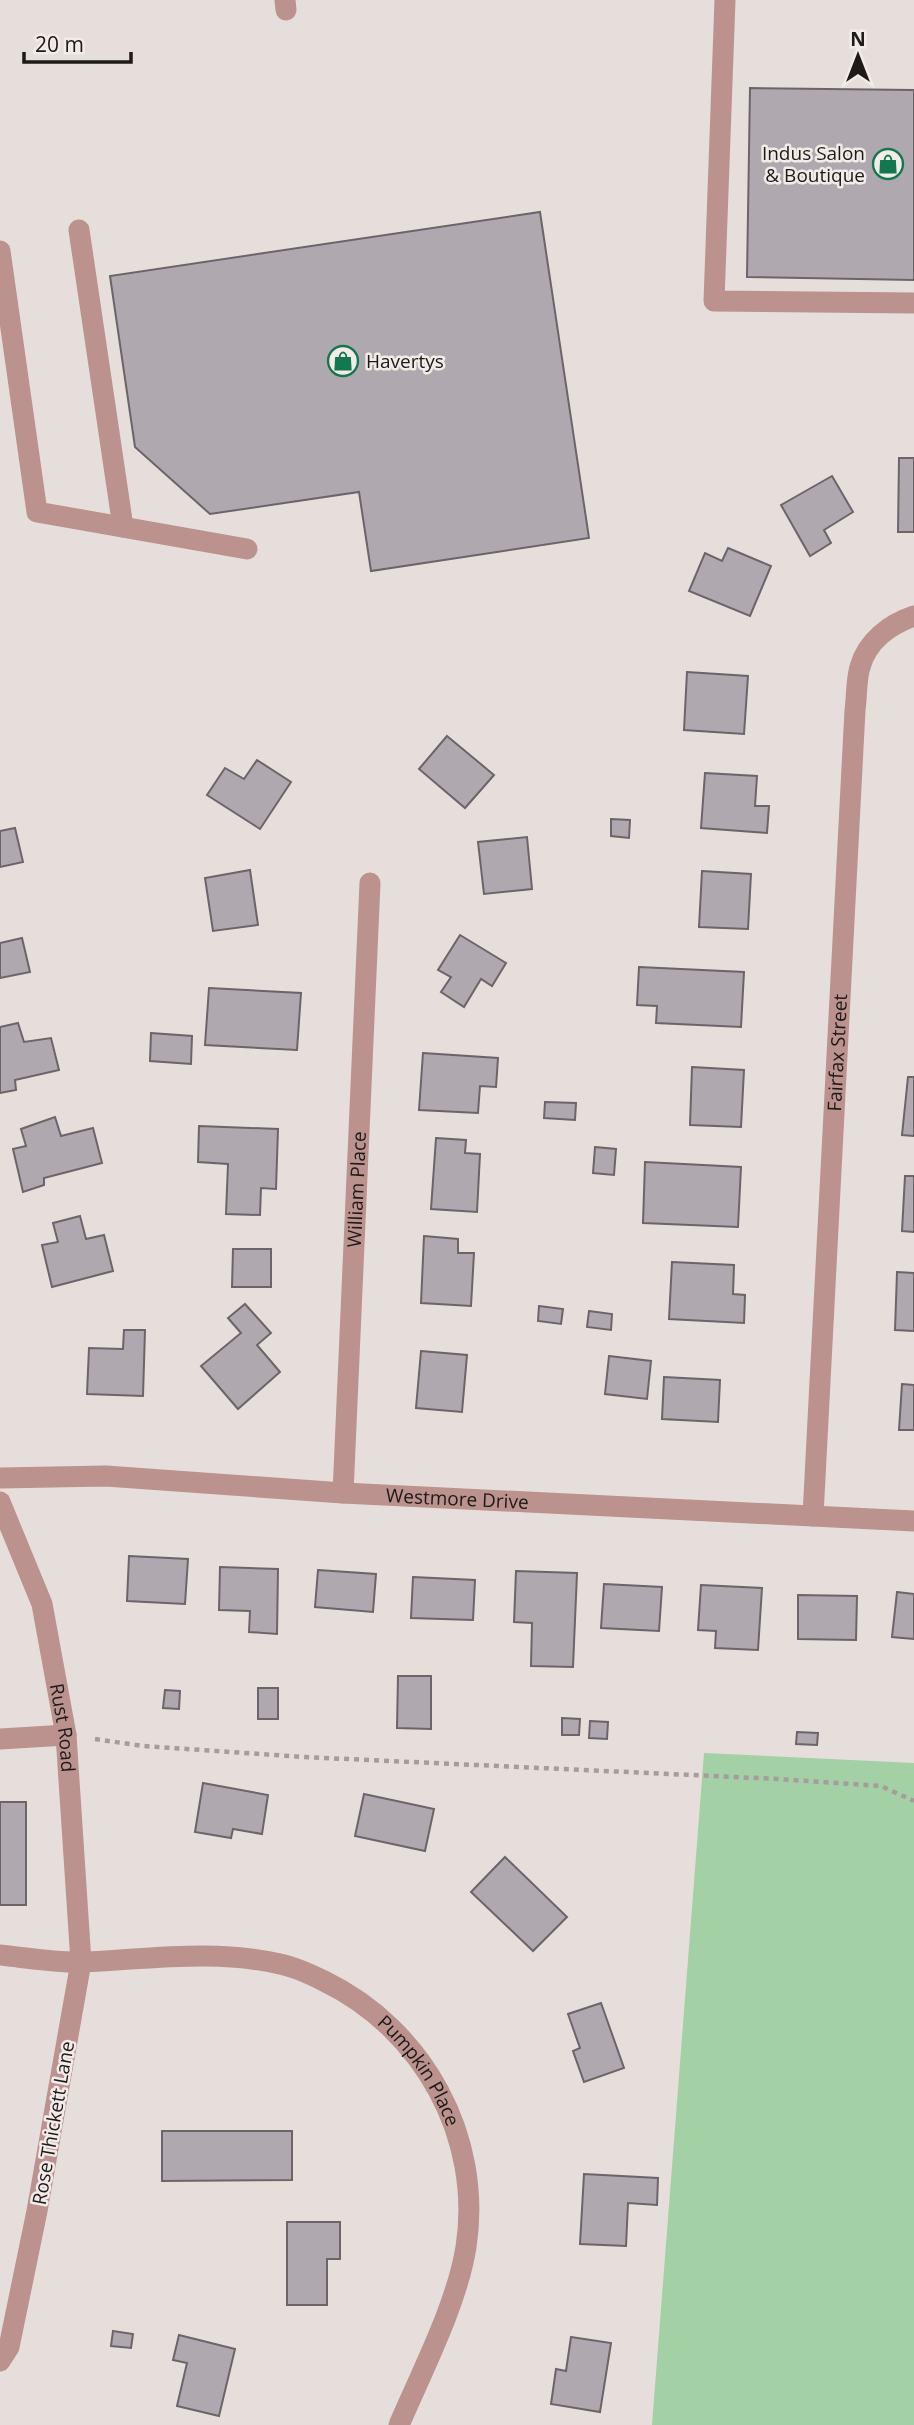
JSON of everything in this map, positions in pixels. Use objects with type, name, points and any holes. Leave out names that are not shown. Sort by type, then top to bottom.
[{"type":"street","points":[[725,0],[714,301],[914,303]]},
{"type":"street","points":[[79,230],[123,527]]},
{"type":"street","points":[[0,251],[37,512],[247,549]]},
{"type":"street","name":"Fairfax Street","points":[[813,1516],[855,710],[860,666],[873,642],[890,626],[914,616]]},
{"type":"street","name":"William Place","points":[[343,1493],[370,884]]},
{"type":"street","name":"Westmore Drive","points":[[0,1478],[106,1476],[343,1493],[914,1521]]},
{"type":"street","name":"Rust Road","points":[[0,1502],[42,1604],[66,1735],[81,1962]]},
{"type":"street","points":[[0,1739],[66,1735]]},
{"type":"street","points":[[0,1955],[81,1962]]},
{"type":"street","name":"Pumpkin Place","points":[[81,1962],[227,1956],[280,1964],[305,1972],[345,1992],[386,2022],[413,2049],[438,2086],[456,2127],[465,2163],[469,2208],[466,2246],[457,2287],[399,2425]]},
{"type":"street","name":"Rose Thickett Lane","points":[[0,2361],[9,2347],[37,2211],[81,1962]]},
{"type":"path","points":[[66,1735],[143,1746],[304,1757],[881,1786],[914,1801]]},
{"type":"green space","points":[[704,1753],[914,1763],[914,2425],[652,2425]]},
{"type":"building","points":[[750,88],[914,90],[914,280],[747,277]]},
{"type":"building","name":"Havertys","points":[[540,212],[589,538],[371,571],[359,492],[210,514],[135,447],[110,276]]},
{"type":"building","points":[[899,458],[914,458],[914,532],[898,532]]},
{"type":"building","points":[[832,476],[853,512],[824,530],[831,543],[810,556],[781,505]]},
{"type":"building","points":[[728,548],[771,566],[750,616],[689,591],[705,553],[722,561]]},
{"type":"building","points":[[687,672],[748,676],[744,734],[684,730]]},
{"type":"building","points":[[447,736],[494,775],[465,808],[419,769]]},
{"type":"building","points":[[257,760],[291,782],[260,829],[207,795],[225,768],[244,779]]},
{"type":"building","points":[[705,773],[757,776],[755,806],[769,806],[767,833],[701,828]]},
{"type":"building","points":[[611,819],[630,820],[629,838],[611,836]]},
{"type":"building","points":[[15,828],[23,862],[0,867],[0,831]]},
{"type":"building","points":[[527,837],[532,889],[484,894],[478,842]]},
{"type":"building","points":[[250,870],[258,925],[213,931],[205,878]]},
{"type":"building","points":[[702,871],[751,874],[748,929],[699,927]]},
{"type":"building","points":[[460,935],[506,963],[492,986],[481,979],[464,1007],[441,992],[451,977],[438,970]]},
{"type":"building","points":[[22,938],[30,972],[0,978],[0,943]]},
{"type":"building","points":[[639,967],[744,972],[741,1027],[656,1023],[657,1006],[637,1005]]},
{"type":"building","points":[[209,988],[301,993],[297,1050],[205,1045]]},
{"type":"building","points":[[18,1023],[24,1042],[51,1038],[59,1070],[15,1080],[16,1090],[0,1093],[0,1027]]},
{"type":"building","points":[[151,1033],[192,1036],[191,1064],[150,1061]]},
{"type":"building","points":[[423,1053],[498,1058],[496,1087],[480,1086],[478,1113],[419,1110]]},
{"type":"building","points":[[692,1067],[744,1070],[741,1127],[690,1125]]},
{"type":"building","points":[[908,1077],[914,1077],[914,1136],[902,1135]]},
{"type":"building","points":[[545,1102],[576,1103],[575,1120],[544,1118]]},
{"type":"building","points":[[55,1117],[61,1136],[93,1128],[102,1163],[44,1178],[44,1185],[23,1192],[13,1149],[26,1146],[21,1129]]},
{"type":"building","points":[[199,1126],[278,1129],[276,1189],[261,1188],[260,1215],[226,1214],[228,1164],[198,1162]]},
{"type":"building","points":[[436,1138],[466,1140],[465,1153],[480,1154],[477,1212],[431,1209]]},
{"type":"building","points":[[595,1147],[616,1149],[614,1175],[593,1173]]},
{"type":"building","points":[[645,1162],[741,1167],[738,1227],[643,1223]]},
{"type":"building","points":[[905,1176],[914,1176],[914,1232],[902,1231]]},
{"type":"building","points":[[80,1216],[86,1239],[104,1235],[113,1271],[52,1287],[42,1245],[58,1242],[53,1223]]},
{"type":"building","points":[[424,1236],[458,1239],[458,1253],[474,1253],[471,1306],[421,1303]]},
{"type":"building","points":[[233,1249],[271,1249],[271,1287],[232,1287]]},
{"type":"building","points":[[672,1262],[734,1265],[733,1294],[745,1295],[744,1323],[669,1319]]},
{"type":"building","points":[[897,1272],[914,1273],[914,1331],[895,1330]]},
{"type":"building","points":[[245,1304],[271,1333],[257,1345],[280,1372],[238,1409],[201,1366],[241,1333],[228,1318]]},
{"type":"building","points":[[539,1306],[563,1309],[561,1324],[538,1321]]},
{"type":"building","points":[[589,1311],[612,1314],[611,1330],[587,1327]]},
{"type":"building","points":[[124,1330],[145,1330],[143,1396],[87,1394],[89,1348],[123,1349]]},
{"type":"building","points":[[421,1351],[467,1355],[462,1412],[416,1408]]},
{"type":"building","points":[[609,1356],[651,1361],[647,1399],[605,1394]]},
{"type":"building","points":[[664,1377],[720,1380],[718,1422],[662,1419]]},
{"type":"building","points":[[902,1384],[914,1385],[914,1430],[899,1430]]},
{"type":"building","points":[[129,1556],[188,1559],[185,1604],[127,1601]]},
{"type":"building","points":[[220,1567],[278,1569],[277,1634],[249,1632],[250,1611],[219,1610]]},
{"type":"building","points":[[318,1570],[376,1574],[373,1612],[315,1607]]},
{"type":"building","points":[[516,1571],[577,1573],[573,1667],[531,1666],[532,1623],[514,1622]]},
{"type":"building","points":[[413,1577],[475,1580],[473,1620],[411,1618]]},
{"type":"building","points":[[604,1584],[662,1587],[659,1631],[601,1628]]},
{"type":"building","points":[[701,1585],[762,1588],[758,1650],[715,1648],[716,1631],[698,1630]]},
{"type":"building","points":[[897,1592],[914,1594],[914,1639],[892,1637]]},
{"type":"building","points":[[798,1595],[857,1596],[856,1640],[798,1639]]},
{"type":"building","points":[[398,1676],[431,1676],[431,1729],[397,1728]]},
{"type":"building","points":[[258,1688],[278,1688],[278,1719],[258,1719]]},
{"type":"building","points":[[165,1690],[180,1691],[179,1709],[163,1708]]},
{"type":"building","points":[[562,1718],[580,1719],[579,1735],[562,1735]]},
{"type":"building","points":[[590,1721],[608,1722],[607,1739],[589,1738]]},
{"type":"building","points":[[797,1732],[818,1733],[817,1745],[796,1744]]},
{"type":"building","points":[[203,1783],[268,1795],[262,1834],[233,1829],[231,1838],[195,1832]]},
{"type":"building","points":[[364,1794],[434,1809],[425,1851],[355,1836]]},
{"type":"building","points":[[0,1802],[26,1802],[26,1905],[0,1905]]},
{"type":"building","points":[[505,1857],[567,1917],[533,1951],[471,1892]]},
{"type":"building","points":[[601,2003],[624,2068],[584,2082],[573,2051],[580,2048],[568,2014]]},
{"type":"building","points":[[162,2131],[292,2131],[292,2180],[162,2181]]},
{"type":"building","points":[[584,2174],[658,2178],[657,2205],[628,2203],[626,2246],[580,2244]]},
{"type":"building","points":[[287,2222],[340,2222],[340,2259],[327,2259],[327,2305],[287,2305]]},
{"type":"building","points":[[113,2331],[133,2334],[131,2348],[111,2346]]},
{"type":"building","points":[[179,2335],[235,2349],[219,2416],[177,2406],[187,2363],[173,2360]]},
{"type":"building","points":[[571,2337],[611,2343],[600,2412],[551,2404],[556,2369],[566,2371]]},
{"type":"place","name":"Indus Salon & Boutique","points":[[888,164]]},
{"type":"place","name":"Havertys","points":[[343,361]]}]
